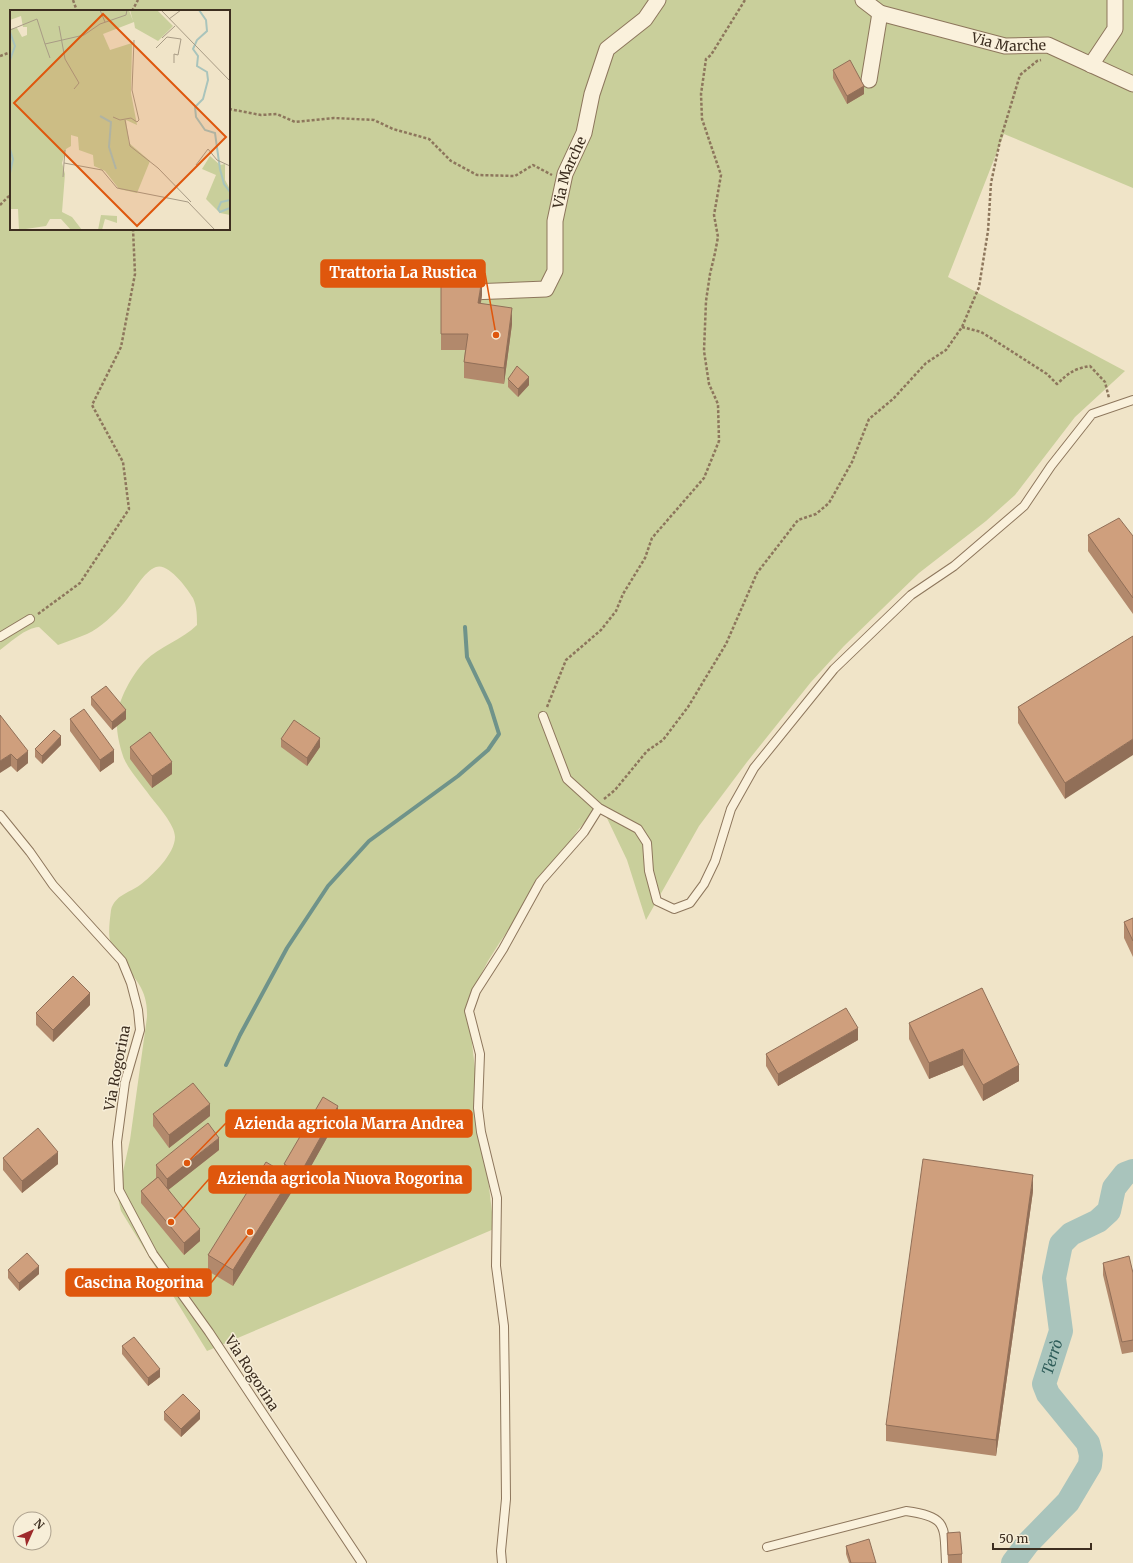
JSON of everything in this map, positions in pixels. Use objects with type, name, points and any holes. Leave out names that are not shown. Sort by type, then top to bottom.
[{"type":"street","name":"Via Marche","points":[[470,296],[470,292],[546,288],[555,271],[555,221],[565,174],[584,133],[592,94],[607,49],[645,19],[658,0]]},
{"type":"street","name":"Via Marche","points":[[864,0],[880,14],[1005,46],[1048,45],[1133,84]]},
{"type":"street","points":[[1091,65],[1115,29],[1115,0]]},
{"type":"street","points":[[869,80],[880,14]]},
{"type":"lane","points":[[543,716],[567,779],[599,808],[638,829],[647,843],[649,871],[657,901],[674,909],[690,903],[704,884],[715,861],[731,809],[754,768],[834,669],[911,595],[954,566],[1024,506],[1051,466],[1092,414],[1133,400]]},
{"type":"lane","points":[[0,637],[30,619]]},
{"type":"lane","points":[[502,1563],[501,1551],[506,1499],[506,1410],[504,1326],[496,1266],[497,1198],[481,1132],[478,1108],[480,1054],[469,1011],[476,991],[504,949],[540,882],[584,832],[599,808]]},
{"type":"lane","name":"Via Rogorina","points":[[0,816],[30,852],[53,885],[122,961],[131,983],[138,1010],[140,1030],[126,1082],[116,1142],[119,1190],[153,1254],[209,1332],[362,1563]]},
{"type":"lane","points":[[767,1547],[906,1511],[927,1514],[940,1522],[944,1532],[946,1563]]},
{"type":"path","points":[[73,0],[77,10]]},
{"type":"path","points":[[133,10],[138,0]]},
{"type":"path","points":[[543,716],[566,660],[601,630],[616,611],[623,594],[645,558],[652,538],[704,478],[719,441],[718,404],[709,384],[704,351],[706,301],[718,237],[714,215],[721,175],[702,119],[701,94],[706,58],[711,55],[745,0]]},
{"type":"path","points":[[0,56],[10,52]]},
{"type":"path","points":[[599,808],[605,798],[615,790],[647,752],[663,740],[688,707],[726,644],[757,573],[798,520],[816,514],[828,503],[852,462],[869,419],[893,399],[926,363],[946,350],[962,327],[978,287],[988,231],[991,183],[1000,141],[1020,75],[1037,61],[1045,59]]},
{"type":"path","points":[[230,109],[261,115],[277,114],[294,122],[334,118],[374,120],[393,129],[429,139],[451,160],[477,175],[515,176],[533,165],[554,176],[565,174]]},
{"type":"path","points":[[0,205],[10,195]]},
{"type":"path","points":[[30,619],[80,584],[129,509],[123,462],[92,405],[121,347],[135,274],[132,230]]},
{"type":"path","points":[[962,327],[981,332],[1047,374],[1057,384],[1077,368],[1090,366],[1105,382],[1109,400]]},
{"type":"green space","points":[[0,0],[1133,0],[1133,188],[1004,134],[948,277],[1125,371],[1075,417],[1015,495],[986,521],[919,573],[844,646],[811,682],[747,762],[699,826],[646,920],[627,860],[605,814],[595,810],[578,830],[488,961],[477,982],[471,1001],[469,1018],[494,1229],[207,1351],[121,1211],[118,1198],[119,1190],[130,1140],[147,1008],[140,986],[120,959],[109,937],[109,925],[113,905],[119,898],[151,876],[162,864],[174,844],[175,837],[169,821],[135,777],[125,761],[117,732],[118,710],[127,687],[140,666],[157,651],[185,635],[197,625],[194,601],[187,589],[172,572],[166,568],[156,567],[147,573],[116,612],[102,624],[84,635],[58,645],[39,627],[18,636],[0,650]]},
{"type":"building","points":[[850,60],[864,86],[847,96],[833,70]]},
{"type":"building","points":[[482,279],[478,303],[512,308],[504,368],[464,362],[468,334],[441,334],[441,283],[465,286]]},
{"type":"building","points":[[517,366],[529,377],[518,389],[508,379]]},
{"type":"building","points":[[1119,518],[1133,536],[1133,598],[1088,535]]},
{"type":"building","points":[[1133,636],[1133,739],[1065,783],[1018,707]]},
{"type":"building","points":[[106,686],[126,710],[112,722],[91,697]]},
{"type":"building","points":[[84,709],[114,750],[100,760],[70,719]]},
{"type":"building","points":[[0,715],[28,751],[17,760],[11,754],[0,761]]},
{"type":"building","points":[[294,720],[320,738],[307,758],[281,739]]},
{"type":"building","points":[[54,730],[61,736],[42,756],[35,749]]},
{"type":"building","points":[[150,732],[172,762],[152,776],[130,747]]},
{"type":"building","points":[[1133,918],[1133,941],[1124,922]]},
{"type":"building","points":[[73,976],[90,993],[53,1030],[36,1013]]},
{"type":"building","points":[[982,988],[1019,1065],[983,1085],[963,1049],[929,1063],[909,1023]]},
{"type":"building","points":[[846,1008],[858,1028],[778,1074],[766,1054]]},
{"type":"building","points":[[193,1083],[210,1104],[169,1135],[153,1114]]},
{"type":"building","points":[[323,1097],[338,1106],[300,1174],[284,1164]]},
{"type":"building","points":[[208,1123],[219,1138],[167,1179],[156,1165]]},
{"type":"building","points":[[38,1128],[58,1152],[22,1181],[3,1158]]},
{"type":"building","points":[[923,1159],[1033,1175],[996,1440],[886,1425]]},
{"type":"building","points":[[266,1162],[291,1177],[233,1270],[208,1255]]},
{"type":"building","points":[[158,1177],[200,1229],[184,1243],[141,1191]]},
{"type":"building","points":[[27,1253],[39,1266],[19,1283],[8,1270]]},
{"type":"building","points":[[1129,1256],[1133,1273],[1133,1340],[1122,1342],[1103,1263]]},
{"type":"building","points":[[134,1337],[160,1369],[148,1378],[122,1346]]},
{"type":"building","points":[[183,1394],[200,1411],[181,1429],[164,1412]]},
{"type":"building","points":[[960,1532],[962,1554],[948,1555],[947,1533]]},
{"type":"building","points":[[869,1539],[876,1563],[851,1563],[846,1546]]},
{"type":"waterway","points":[[226,1065],[240,1035],[287,948],[328,886],[369,841],[458,776],[488,750],[499,734],[490,705],[467,657],[465,627]]},
{"type":"waterway","name":"Terrò","points":[[1013,1563],[1028,1543],[1068,1502],[1090,1465],[1091,1455],[1088,1443],[1048,1394],[1044,1384],[1061,1331],[1054,1278],[1061,1244],[1071,1234],[1098,1221],[1109,1211],[1114,1188],[1125,1174],[1133,1171]]},
{"type":"place","name":"Trattoria La Rustica","points":[[496,335]]},
{"type":"place","name":"Azienda agricola Marra Andrea","points":[[187,1163]]},
{"type":"place","name":"Azienda agricola Nuova Rogorina","points":[[171,1222]]},
{"type":"place","name":"Cascina Rogorina","points":[[250,1232]]}]
